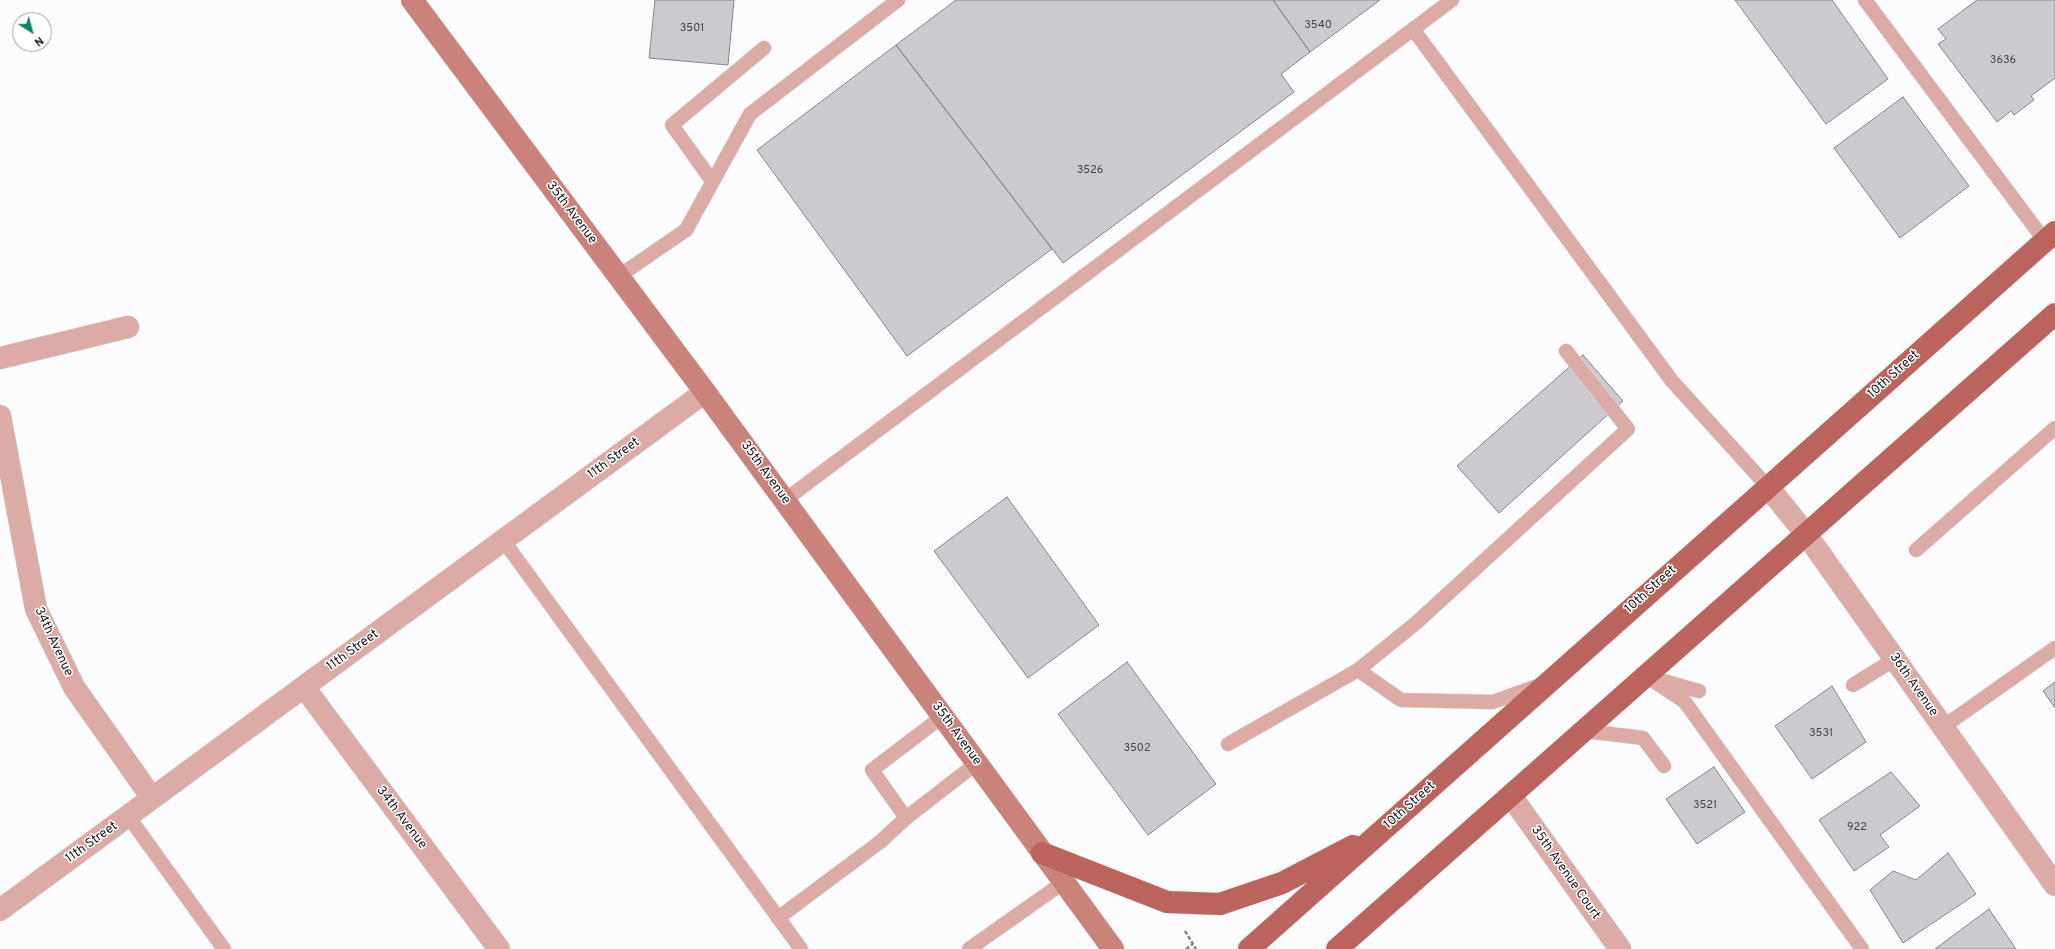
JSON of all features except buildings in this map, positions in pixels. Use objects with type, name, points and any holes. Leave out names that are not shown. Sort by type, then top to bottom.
[{"type":"main road","name":"35th Avenue","points":[[412,0],[706,392],[1113,949]]},
{"type":"main road","name":"10th Street","points":[[1249,949],[2050,237]]},
{"type":"main road","points":[[1337,949],[2055,314]]},
{"type":"main road","points":[[1042,853],[1167,902],[1220,904],[1282,883],[1382,831]]},
{"type":"street","points":[[0,358],[128,327]]},
{"type":"street","name":"11th Street","points":[[0,910],[706,392]]},
{"type":"street","name":"34th Avenue","points":[[0,416],[36,609],[74,688],[152,798]]},
{"type":"street","name":"36th Avenue","points":[[1768,487],[1806,534],[2055,885]]},
{"type":"street","name":"34th Avenue","points":[[304,687],[499,949]]},
{"type":"street","name":"35th Avenue Court","points":[[1511,796],[1620,949]]},
{"type":"lane","points":[[619,276],[686,230],[750,114],[898,0]]},
{"type":"lane","points":[[784,500],[1452,0]]},
{"type":"lane","points":[[1865,0],[2050,237]]},
{"type":"lane","points":[[1413,29],[1672,381],[1768,487]]},
{"type":"lane","points":[[712,182],[672,125],[764,48]]},
{"type":"lane","points":[[1228,744],[1358,670],[1416,623],[1628,429],[1566,351]]},
{"type":"lane","points":[[1916,550],[2055,428]]},
{"type":"lane","points":[[503,540],[800,949]]},
{"type":"lane","points":[[1943,727],[2055,648]]},
{"type":"lane","points":[[1853,685],[1894,659]]},
{"type":"lane","points":[[1358,670],[1401,700],[1493,702],[1548,682]]},
{"type":"lane","points":[[1646,676],[1699,691]]},
{"type":"lane","points":[[1646,676],[1685,702],[1862,949]]},
{"type":"lane","points":[[906,818],[872,770],[942,716]]},
{"type":"lane","points":[[1585,730],[1643,738],[1664,766]]},
{"type":"lane","points":[[778,918],[880,842],[906,818],[977,763]]},
{"type":"lane","points":[[128,816],[224,949]]},
{"type":"lane","points":[[969,949],[1064,882]]},
{"type":"path","points":[[1184,929],[1196,949]]},
{"type":"path","points":[[1186,949],[1193,944]]}]
